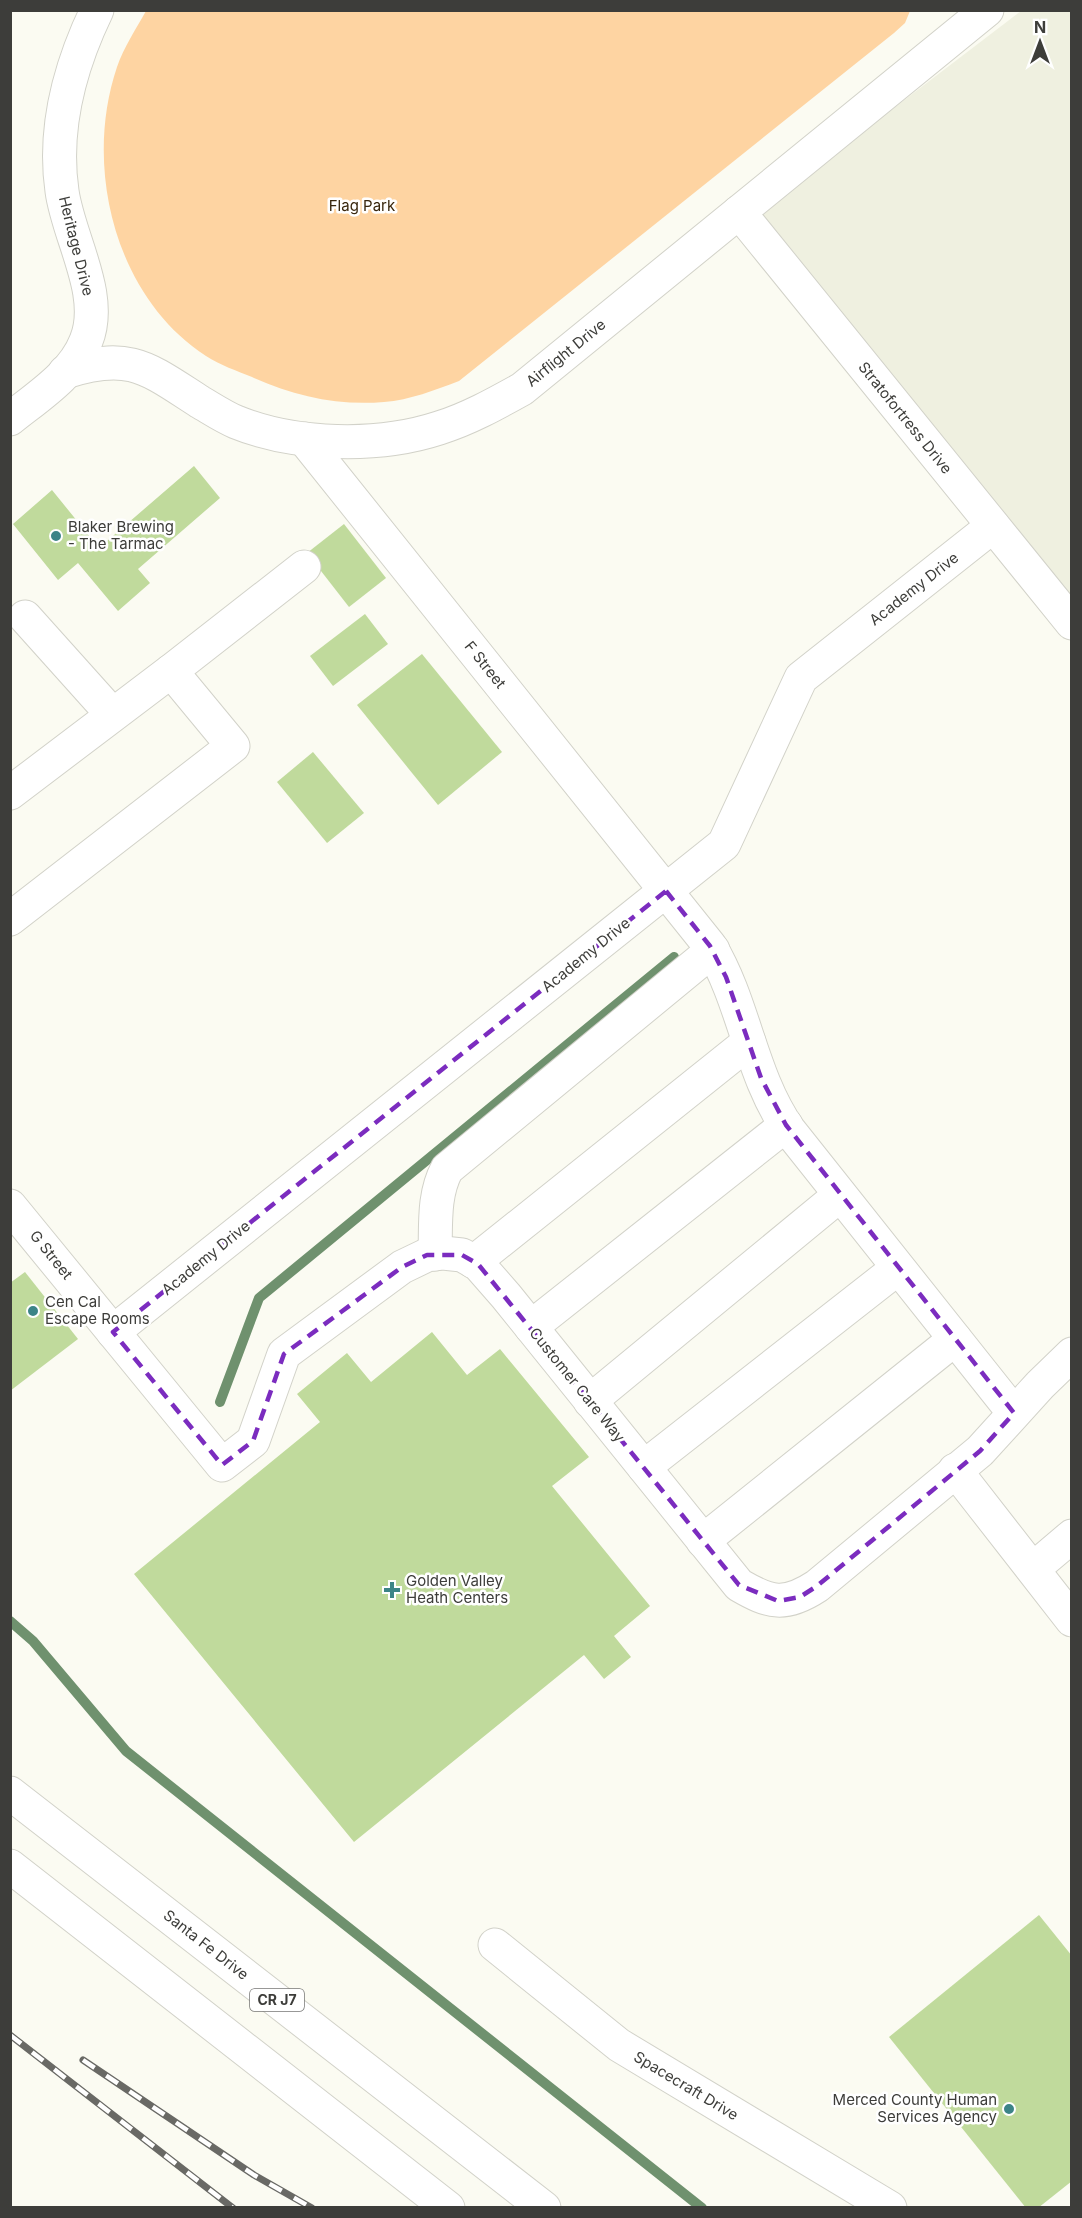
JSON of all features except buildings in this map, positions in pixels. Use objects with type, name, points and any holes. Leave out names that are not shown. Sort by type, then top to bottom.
[{"type":"street","name":"Heritage Drive","points":[[66,372],[87,341],[91,308],[86,274],[69,223],[62,192],[59,163],[60,137],[73,71],[97,10]]},
{"type":"street","name":"Airflight Drive","points":[[66,372],[87,365],[103,363],[138,365],[153,371],[235,422],[304,439],[357,442],[438,429],[482,411],[522,389],[987,10]]},
{"type":"street","name":"Stratofortress Drive","points":[[740,212],[1071,623]]},
{"type":"street","points":[[10,419],[66,372]]},
{"type":"street","name":"F Street","points":[[304,439],[713,950],[730,986],[774,1108],[840,1195],[1014,1413]]},
{"type":"street","name":"Academy Drive","points":[[113,1332],[724,844],[801,678],[993,526]]},
{"type":"street","points":[[10,793],[304,567]]},
{"type":"street","points":[[15,620],[112,714]]},
{"type":"street","points":[[10,919],[233,746],[171,670]]},
{"type":"street","points":[[435,1254],[438,1193],[447,1169],[713,950]]},
{"type":"street","points":[[474,1262],[749,1042]]},
{"type":"street","points":[[531,1327],[786,1125]]},
{"type":"street","points":[[590,1401],[840,1195]]},
{"type":"street","name":"G Street","points":[[10,1206],[113,1332]]},
{"type":"street","name":"Customer Care Way","points":[[113,1332],[222,1465],[253,1440],[284,1354],[402,1267],[435,1254],[462,1256],[478,1264],[739,1585],[760,1598],[778,1601],[800,1598],[817,1586],[980,1451],[1071,1354]]},
{"type":"street","points":[[644,1467],[898,1268]]},
{"type":"street","points":[[704,1541],[955,1339]]},
{"type":"street","points":[[955,1470],[1071,1620]]},
{"type":"street","points":[[1033,1569],[1071,1536]]},
{"type":"street","name":"Santa Fe Drive","points":[[10,1793],[544,2208]]},
{"type":"street","points":[[10,1866],[448,2208]]},
{"type":"street","name":"Spacecraft Drive","points":[[495,1945],[619,2045],[890,2208]]},
{"type":"highlighted area","points":[[666,891],[710,946],[726,977],[761,1078],[786,1125],[1014,1413],[980,1451],[817,1586],[800,1597],[778,1601],[739,1585],[478,1264],[462,1255],[427,1255],[402,1267],[284,1354],[253,1441],[222,1465],[113,1332]]},
{"type":"shaded area","points":[[1021,11],[1071,11],[1071,638],[746,221]]},
{"type":"green space","name":"Flag Park","points":[[910,10],[905,23],[894,33],[459,381],[403,399],[367,403],[333,401],[300,394],[268,384],[211,359],[175,331],[149,300],[129,265],[115,227],[106,187],[104,146],[107,106],[117,67],[146,11]]},
{"type":"waterway","points":[[220,1402],[259,1298],[674,957]]},
{"type":"waterway","points":[[10,1621],[33,1641],[126,1751],[702,2208]]},
{"type":"railway","points":[[10,2035],[233,2208]]},
{"type":"railway","points":[[83,2060],[254,2175],[312,2208]]},
{"type":"place","name":"Blaker Brewing - The Tarmac","points":[[56,536]]},
{"type":"place","name":"Cen Cal Escape Rooms","points":[[33,1311]]},
{"type":"place","name":"Golden Valley Heath Centers","points":[[392,1590]]},
{"type":"place","name":"Merced County Human Services Agency","points":[[1009,2109]]}]
